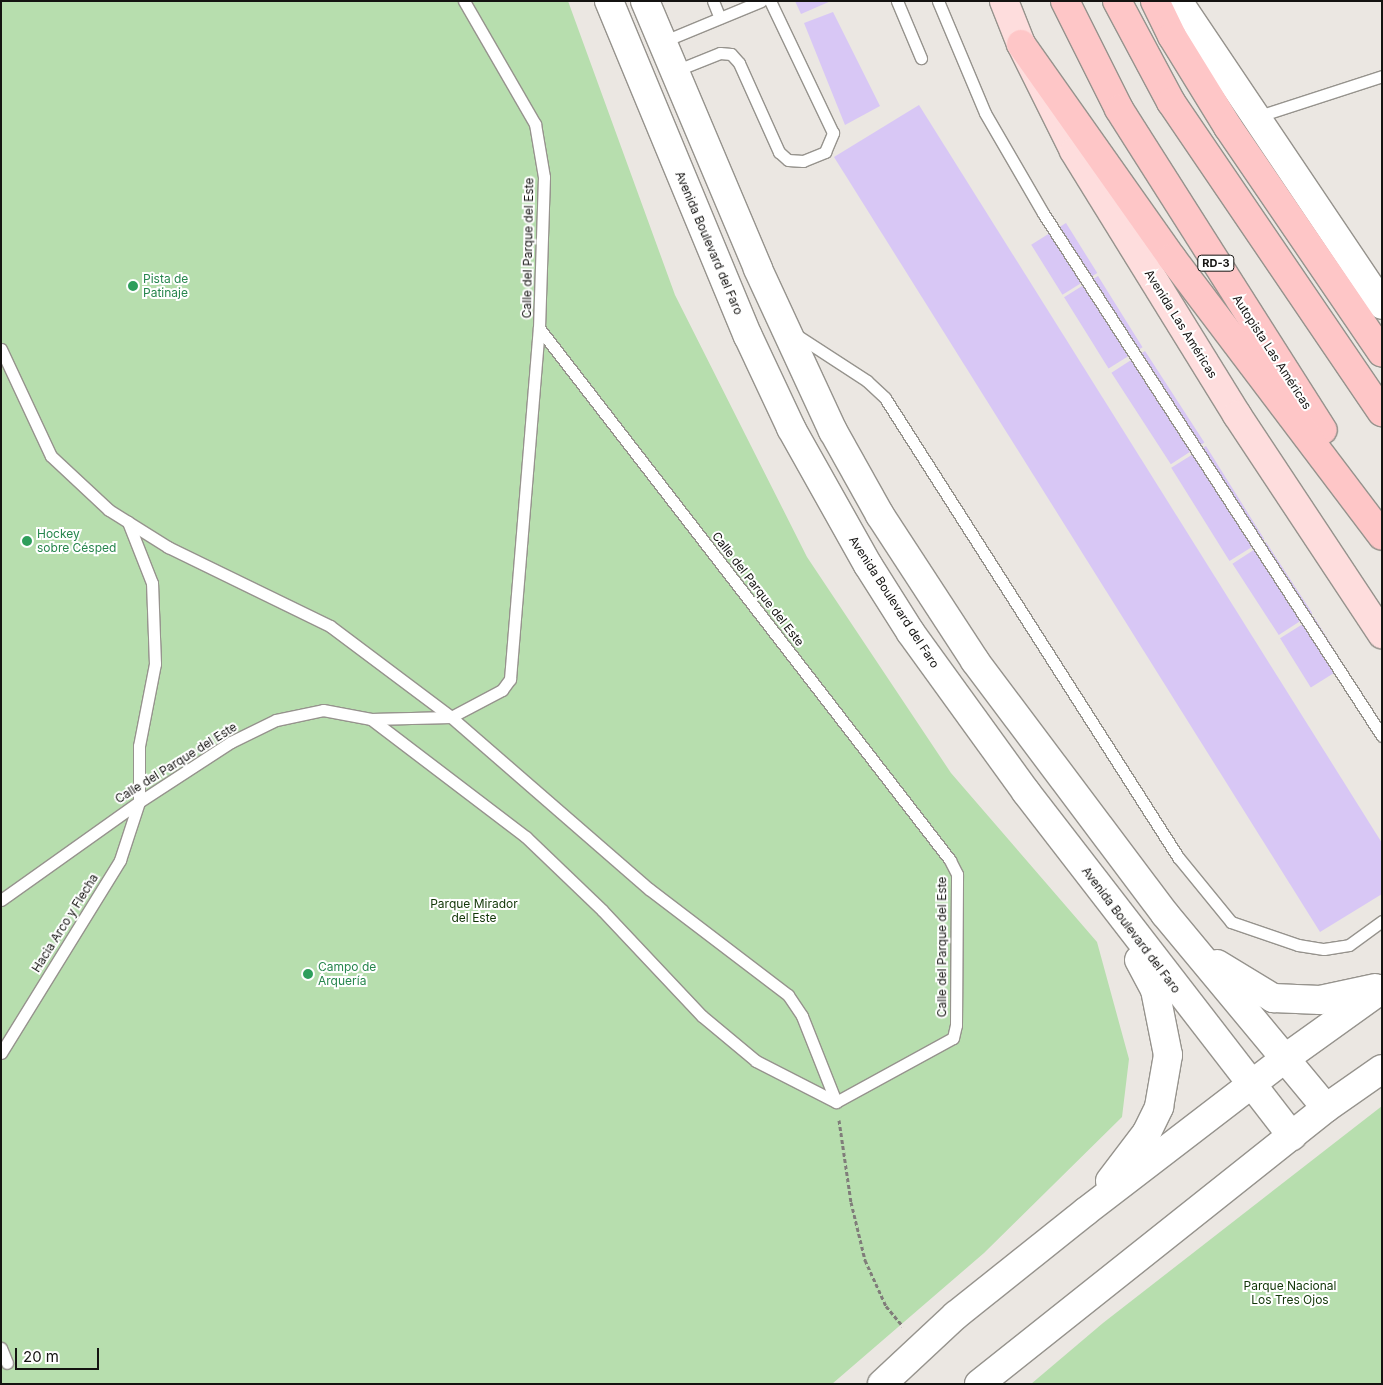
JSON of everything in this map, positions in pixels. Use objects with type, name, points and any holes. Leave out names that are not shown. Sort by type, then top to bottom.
[{"type":"highway","name":"Autopista Las Américas","points":[[1065,1],[1119,109],[1284,372],[1382,517]]},
{"type":"highway","points":[[1117,1],[1171,102],[1382,412]]},
{"type":"highway","points":[[1155,1],[1172,36],[1228,127],[1382,353]]},
{"type":"highway","points":[[1021,44],[1172,258],[1382,536]]},
{"type":"main road","name":"Avenida Las Américas","points":[[1004,1],[1021,44],[1079,159],[1237,415],[1374,623],[1382,642]]},
{"type":"street","name":"Avenida Boulevard del Faro","points":[[609,1],[748,336],[828,496],[911,633],[1111,905],[1292,1136]]},
{"type":"street","points":[[645,1],[785,328],[833,431],[880,515],[974,661],[1165,914],[1287,1057],[1326,1108]]},
{"type":"street","points":[[1178,1],[1254,118],[1382,305]]},
{"type":"street","points":[[1086,1212],[1147,1132],[1159,1107],[1168,1055],[1155,990],[1111,905]]},
{"type":"street","points":[[1165,914],[1216,964],[1273,998],[1320,1000],[1382,988]]},
{"type":"street","points":[[882,1384],[922,1347],[1086,1212],[1287,1057],[1382,988]]},
{"type":"street","points":[[979,1384],[1326,1108],[1382,1069]]},
{"type":"lane","name":"Calle del Parque del Este","points":[[464,1],[535,124],[544,177],[540,328],[944,853],[957,874],[956,1025],[953,1038],[836,1102]]},
{"type":"lane","points":[[713,1],[720,18]]},
{"type":"lane","points":[[662,42],[761,1]]},
{"type":"lane","points":[[675,72],[720,53],[731,54],[738,63],[779,152],[788,160],[803,161],[825,152],[833,133],[770,1]]},
{"type":"lane","points":[[897,1],[921,58]]},
{"type":"lane","points":[[938,1],[985,113],[1043,213],[1382,736]]},
{"type":"lane","points":[[1254,118],[1382,76]]},
{"type":"lane","points":[[451,717],[502,690],[510,679],[540,328]]},
{"type":"lane","points":[[785,328],[867,380],[885,398],[1178,857],[1231,922],[1298,945],[1324,949],[1349,945],[1382,921]]},
{"type":"lane","points":[[1,350],[51,456],[109,510],[168,547],[330,626],[451,717],[649,889],[788,995],[802,1016],[836,1102]]},
{"type":"lane","name":"Hacia Arco y Flecha","points":[[1,1053],[120,860],[139,802],[140,746],[155,664],[152,583],[128,522]]},
{"type":"lane","name":"Calle del Parque del Este","points":[[1,900],[139,802],[231,742],[276,720],[323,710],[371,719],[451,717]]},
{"type":"lane","points":[[371,719],[526,837],[602,910],[702,1016],[756,1061],[836,1102]]},
{"type":"lane","points":[[1,1348],[7,1363]]},
{"type":"path","points":[[836,1102],[851,1202],[865,1260],[886,1306],[922,1347]]},
{"type":"green space","name":"Parque Mirador del Este","points":[[1,1],[568,1],[675,295],[807,557],[951,773],[1097,942],[1129,1059],[1122,1117],[984,1253],[832,1384],[1,1384]]},
{"type":"green space","name":"Parque Nacional Los Tres Ojos","points":[[1382,1106],[1382,1384],[1031,1384],[1103,1323]]},
{"type":"building","points":[[795,1],[831,1],[801,14]]},
{"type":"building","points":[[833,12],[880,106],[845,125],[804,23]]},
{"type":"building","points":[[919,105],[1382,843],[1382,894],[1320,932],[834,157]]},
{"type":"building","points":[[1066,223],[1097,273],[1062,295],[1031,245]]},
{"type":"building","points":[[1098,276],[1143,347],[1109,368],[1064,297]]},
{"type":"building","points":[[1145,351],[1204,442],[1171,464],[1111,373]]},
{"type":"building","points":[[1206,446],[1264,539],[1230,561],[1171,468]]},
{"type":"building","points":[[1266,542],[1312,613],[1279,635],[1232,564]]},
{"type":"building","points":[[1314,617],[1345,666],[1311,687],[1280,638]]},
{"type":"place","name":"Pista de Patinaje","points":[[133,286]]},
{"type":"place","name":"Hockey sobre Césped","points":[[27,541]]},
{"type":"place","name":"Campo de Arquería","points":[[308,974]]}]
